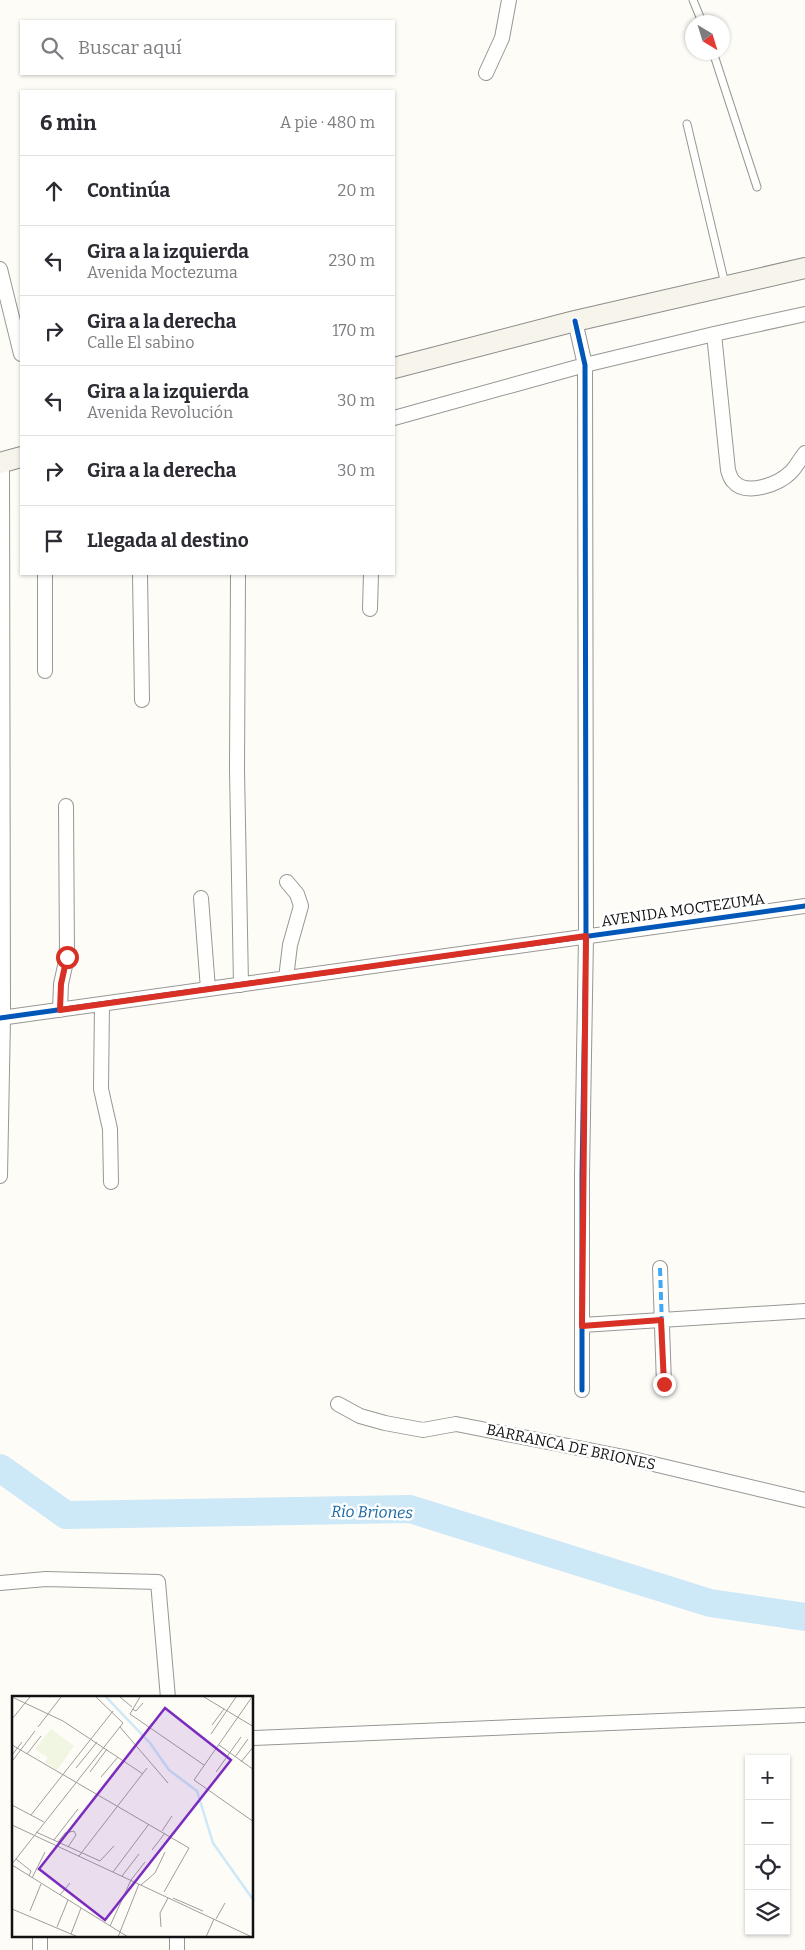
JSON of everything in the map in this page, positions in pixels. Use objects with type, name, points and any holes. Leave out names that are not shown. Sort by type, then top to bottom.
[{"type":"main road","points":[[395,368],[575,321],[805,268]]},
{"type":"main road","points":[[1,463],[20,457]]},
{"type":"street","points":[[486,73],[502,38],[509,0]]},
{"type":"street","points":[[0,269],[20,350]]},
{"type":"street","points":[[395,418],[584,365],[805,314]]},
{"type":"street","points":[[575,321],[584,365],[586,936],[582,1390]]},
{"type":"street","points":[[714,334],[728,470],[733,482],[742,487],[758,488],[775,484],[791,472],[805,453]]},
{"type":"street","points":[[0,1176],[1,463]]},
{"type":"street","points":[[45,575],[46,671]]},
{"type":"street","points":[[140,575],[142,700]]},
{"type":"street","points":[[238,575],[237,770],[241,984]]},
{"type":"street","points":[[370,609],[371,575]]},
{"type":"street","points":[[60,1010],[61,984],[67,957],[66,806]]},
{"type":"street","points":[[286,978],[290,945],[301,906],[297,894],[287,882]]},
{"type":"street","points":[[201,898],[208,989]]},
{"type":"street","name":"AVENIDA MOCTEZUMA","points":[[1,1018],[805,906]]},
{"type":"street","points":[[102,1004],[101,1089],[110,1129],[111,1182]]},
{"type":"street","points":[[660,1268],[664,1384]]},
{"type":"street","points":[[582,1326],[805,1310]]},
{"type":"street","name":"BARRANCA DE BRIONES","points":[[338,1404],[360,1416],[385,1423],[423,1430],[456,1424],[624,1457],[805,1500]]},
{"type":"street","points":[[0,1583],[46,1579],[158,1582],[168,1696]]},
{"type":"street","points":[[254,1738],[805,1715]]},
{"type":"lane","points":[[693,0],[699,15]]},
{"type":"lane","points":[[716,60],[757,187]]},
{"type":"lane","points":[[687,124],[725,286]]},
{"type":"waterway","name":"Rio Briones","points":[[0,1468],[66,1515],[410,1509],[710,1603],[805,1617]]},
{"type":"marked path","points":[[660,1268],[664,1384]]},
{"type":"cycle path","points":[[575,321],[585,365],[586,936],[582,1175],[582,1390]]},
{"type":"cycle path","points":[[0,1018],[805,906]]},
{"type":"route","points":[[67,957],[61,984],[60,1010],[586,936],[582,1176],[582,1326],[661,1320],[664,1384]]}]
